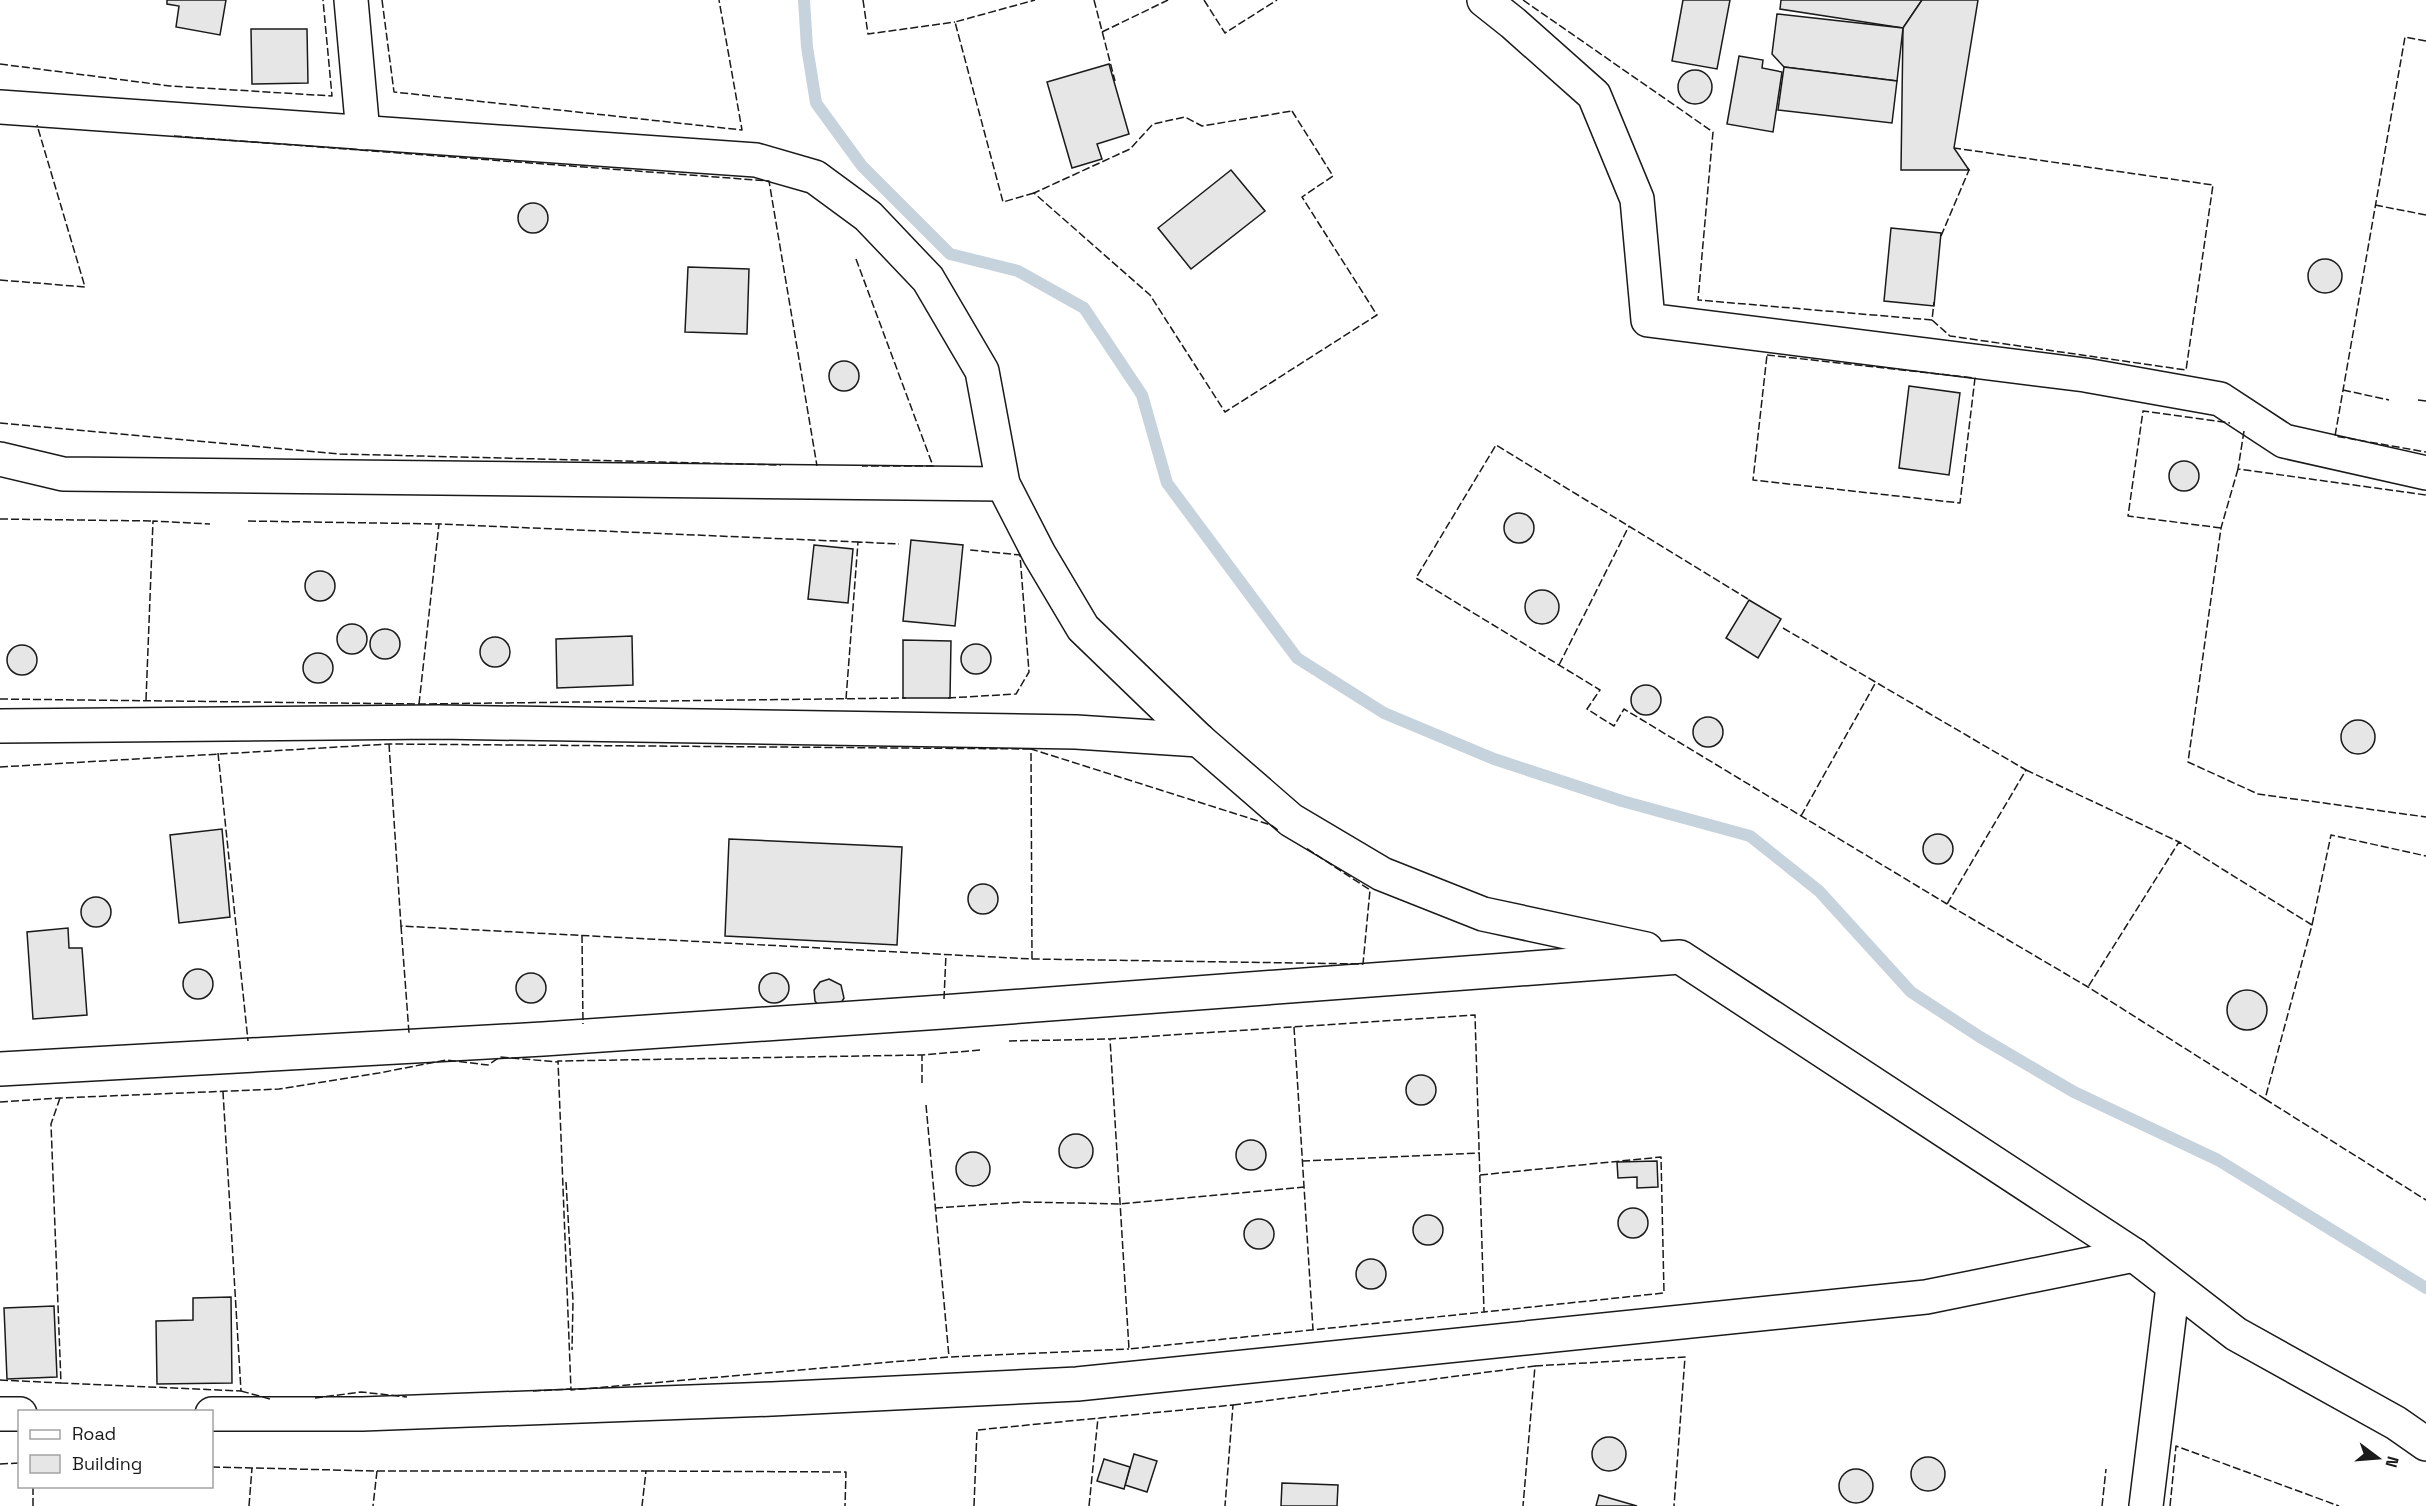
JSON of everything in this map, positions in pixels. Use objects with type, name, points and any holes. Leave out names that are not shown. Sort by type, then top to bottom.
[{"type":"street","points":[[351,0],[363,133]]},
{"type":"street","points":[[1484,0],[1594,95],[1637,199],[1648,320],[2085,375],[2220,399],[2284,441],[2426,473]]},
{"type":"street","points":[[0,107],[756,160],[815,177],[868,216],[928,279],[982,371],[1003,484],[1039,554],[1083,628],[1199,740],[1291,820],[1382,874],[1483,914],[1680,957],[2134,1255],[2236,1334],[2396,1423],[2426,1444]]},
{"type":"street","points":[[0,459],[63,474],[1003,484]]},
{"type":"street","points":[[0,726],[438,722],[1064,732],[1199,740]]},
{"type":"street","points":[[0,1069],[555,1039],[1680,957]]},
{"type":"street","points":[[213,1414],[362,1414],[772,1399],[1077,1384],[1926,1297],[2134,1255]]},
{"type":"street","points":[[2146,1506],[2174,1286]]},
{"type":"street","points":[[0,1414],[18,1414]]},
{"type":"building","points":[[167,0],[226,0],[220,35],[176,27],[179,6],[167,4]]},
{"type":"building","points":[[1683,0],[1730,0],[1717,69],[1672,61]]},
{"type":"building","points":[[1781,0],[1922,0],[1903,28],[1780,9]]},
{"type":"building","points":[[1922,0],[1978,0],[1954,148],[1969,170],[1901,170],[1903,28]]},
{"type":"building","points":[[1777,14],[1903,28],[1897,81],[1784,67],[1772,54]]},
{"type":"building","points":[[251,29],[307,29],[308,83],[252,84]]},
{"type":"building","points":[[1739,56],[1763,60],[1762,68],[1782,72],[1773,132],[1727,124]]},
{"type":"building","points":[[1109,64],[1129,134],[1097,144],[1102,159],[1072,168],[1047,82]]},
{"type":"building","points":[[1784,67],[1897,81],[1892,123],[1778,110]]},
{"type":"building","points":[[1695,70],[1707,75],[1712,87],[1707,99],[1695,104],[1683,99],[1678,87],[1683,75]]},
{"type":"building","points":[[1231,170],[1265,211],[1191,269],[1158,228]]},
{"type":"building","points":[[533,203],[539,204],[547,212],[547,224],[539,232],[533,233],[527,232],[519,224],[518,218],[519,212],[527,204]]},
{"type":"building","points":[[1891,228],[1941,233],[1934,306],[1884,301]]},
{"type":"building","points":[[2325,259],[2337,264],[2342,276],[2337,288],[2325,293],[2313,288],[2308,276],[2313,264]]},
{"type":"building","points":[[688,267],[749,269],[747,334],[685,332]]},
{"type":"building","points":[[844,361],[850,362],[858,370],[858,382],[850,390],[844,391],[838,390],[830,382],[829,376],[830,370],[838,362]]},
{"type":"building","points":[[1909,386],[1960,393],[1949,475],[1899,468]]},
{"type":"building","points":[[2184,461],[2190,462],[2198,470],[2198,482],[2190,490],[2184,491],[2178,490],[2170,482],[2169,476],[2170,470],[2178,462]]},
{"type":"building","points":[[1519,513],[1530,517],[1534,528],[1530,539],[1519,543],[1508,539],[1504,528],[1508,517]]},
{"type":"building","points":[[911,540],[963,545],[955,626],[903,621]]},
{"type":"building","points":[[814,545],[853,549],[848,603],[808,599]]},
{"type":"building","points":[[320,571],[331,575],[335,586],[331,597],[320,601],[309,597],[305,586],[309,575]]},
{"type":"building","points":[[1542,590],[1554,595],[1559,607],[1554,619],[1542,624],[1530,619],[1525,607],[1530,595]]},
{"type":"building","points":[[1749,600],[1781,619],[1758,658],[1726,638]]},
{"type":"building","points":[[352,624],[363,628],[367,639],[363,650],[352,654],[341,650],[337,639],[341,628]]},
{"type":"building","points":[[385,629],[396,633],[400,644],[396,655],[385,659],[374,655],[370,644],[374,633]]},
{"type":"building","points":[[632,636],[633,685],[557,688],[556,639]]},
{"type":"building","points":[[495,637],[506,641],[510,652],[506,663],[495,667],[484,663],[480,652],[484,641]]},
{"type":"building","points":[[903,640],[951,641],[950,698],[903,698]]},
{"type":"building","points":[[976,644],[982,645],[990,653],[990,665],[982,673],[976,674],[970,673],[962,665],[961,659],[962,653],[970,645]]},
{"type":"building","points":[[22,645],[33,649],[37,660],[33,671],[22,675],[11,671],[7,660],[11,649]]},
{"type":"building","points":[[318,653],[329,657],[333,668],[329,679],[318,683],[307,679],[303,668],[307,657]]},
{"type":"building","points":[[1646,685],[1657,689],[1661,700],[1657,711],[1646,715],[1635,711],[1631,700],[1635,689]]},
{"type":"building","points":[[1708,717],[1719,721],[1723,732],[1719,743],[1708,747],[1697,743],[1693,732],[1697,721]]},
{"type":"building","points":[[2358,720],[2370,725],[2375,737],[2370,749],[2358,754],[2346,749],[2341,737],[2346,725]]},
{"type":"building","points":[[222,829],[230,917],[179,923],[170,835]]},
{"type":"building","points":[[1938,834],[1949,838],[1953,849],[1949,860],[1938,864],[1927,860],[1923,849],[1927,838]]},
{"type":"building","points":[[729,839],[902,847],[897,945],[725,936]]},
{"type":"building","points":[[983,884],[989,885],[997,893],[997,905],[989,913],[983,914],[977,913],[969,905],[968,899],[969,893],[977,885]]},
{"type":"building","points":[[96,897],[107,901],[111,912],[107,923],[96,927],[85,923],[81,912],[85,901]]},
{"type":"building","points":[[68,928],[69,948],[82,948],[87,1015],[33,1019],[27,932]]},
{"type":"building","points":[[198,969],[209,973],[213,984],[209,995],[198,999],[187,995],[183,984],[187,973]]},
{"type":"building","points":[[531,973],[542,977],[546,988],[542,999],[531,1003],[520,999],[516,988],[520,977]]},
{"type":"building","points":[[774,973],[785,977],[789,988],[785,999],[774,1003],[763,999],[759,988],[763,977]]},
{"type":"building","points":[[829,979],[841,985],[844,998],[841,1003],[818,1005],[815,1001],[814,990],[820,982]]},
{"type":"building","points":[[2247,990],[2261,996],[2267,1010],[2261,1024],[2247,1030],[2233,1024],[2227,1010],[2233,996]]},
{"type":"building","points":[[1421,1075],[1432,1079],[1436,1090],[1432,1101],[1421,1105],[1410,1101],[1406,1090],[1410,1079]]},
{"type":"building","points":[[1076,1134],[1088,1139],[1093,1151],[1088,1163],[1076,1168],[1064,1163],[1059,1151],[1064,1139]]},
{"type":"building","points":[[1251,1140],[1262,1144],[1266,1155],[1262,1166],[1251,1170],[1240,1166],[1236,1155],[1240,1144]]},
{"type":"building","points":[[973,1152],[985,1157],[990,1169],[985,1181],[973,1186],[961,1181],[956,1169],[961,1157]]},
{"type":"building","points":[[1657,1161],[1658,1187],[1637,1188],[1637,1177],[1618,1178],[1617,1162]]},
{"type":"building","points":[[1633,1208],[1644,1212],[1648,1223],[1644,1234],[1633,1238],[1622,1234],[1618,1223],[1622,1212]]},
{"type":"building","points":[[1428,1215],[1439,1219],[1443,1230],[1439,1241],[1428,1245],[1417,1241],[1413,1230],[1417,1219]]},
{"type":"building","points":[[1259,1219],[1270,1223],[1274,1234],[1270,1245],[1259,1249],[1248,1245],[1244,1234],[1248,1223]]},
{"type":"building","points":[[1371,1259],[1382,1263],[1386,1274],[1382,1285],[1371,1289],[1360,1285],[1356,1274],[1360,1263]]},
{"type":"building","points":[[231,1297],[232,1383],[157,1384],[156,1321],[193,1320],[193,1298]]},
{"type":"building","points":[[54,1306],[57,1377],[7,1379],[4,1308]]},
{"type":"building","points":[[1609,1437],[1621,1442],[1626,1454],[1621,1466],[1609,1471],[1597,1466],[1592,1454],[1597,1442]]},
{"type":"building","points":[[1134,1454],[1157,1461],[1147,1492],[1125,1485]]},
{"type":"building","points":[[1928,1457],[1940,1462],[1945,1474],[1940,1486],[1928,1491],[1916,1486],[1911,1474],[1916,1462]]},
{"type":"building","points":[[1104,1459],[1130,1467],[1124,1489],[1097,1481]]},
{"type":"building","points":[[1856,1469],[1868,1474],[1873,1486],[1868,1498],[1856,1503],[1844,1498],[1839,1486],[1844,1474]]},
{"type":"building","points":[[1282,1483],[1338,1485],[1337,1506],[1281,1506]]},
{"type":"building","points":[[1599,1495],[1637,1506],[1596,1506]]},
{"type":"waterway","points":[[804,0],[807,47],[816,103],[862,166],[950,254],[1018,271],[1084,308],[1142,395],[1167,483],[1297,658],[1384,713],[1494,759],[1622,801],[1750,836],[1819,891],[1911,992],[1980,1037],[2074,1092],[2218,1160],[2426,1288]]},
{"type":"fence","points":[[0,64],[170,86],[332,96],[323,0]]},
{"type":"fence","points":[[382,0],[394,92],[742,130],[719,0]]},
{"type":"fence","points":[[863,0],[868,34],[955,22]]},
{"type":"fence","points":[[1034,193],[1003,202],[955,22],[1035,0]]},
{"type":"fence","points":[[1094,0],[1115,81]]},
{"type":"fence","points":[[1102,32],[1168,0]]},
{"type":"fence","points":[[1204,0],[1225,33],[1277,0]]},
{"type":"fence","points":[[1523,0],[1713,132],[1698,300],[1932,320],[1934,302]]},
{"type":"fence","points":[[2426,41],[2405,37],[2335,436],[2426,452]]},
{"type":"fence","points":[[1292,111],[1333,176],[1302,197],[1377,315],[1225,412],[1150,295],[1034,193],[1130,149],[1153,124],[1185,117],[1202,126],[1292,111]]},
{"type":"fence","points":[[0,280],[85,287],[37,125]]},
{"type":"fence","points":[[174,136],[769,181],[817,466]]},
{"type":"fence","points":[[1932,320],[1950,336],[2186,370],[2213,185],[1954,148]]},
{"type":"fence","points":[[1941,236],[1968,168]]},
{"type":"fence","points":[[2375,205],[2426,215]]},
{"type":"fence","points":[[856,259],[933,466],[862,466]]},
{"type":"fence","points":[[1767,355],[1975,378],[1960,503],[1753,480],[1767,355]]},
{"type":"fence","points":[[2343,390],[2389,400]]},
{"type":"fence","points":[[2418,400],[2426,401]]},
{"type":"fence","points":[[2221,528],[2128,516],[2143,411],[2230,423]]},
{"type":"fence","points":[[0,423],[340,454],[781,465]]},
{"type":"fence","points":[[2244,431],[2238,469],[2426,495]]},
{"type":"fence","points":[[1748,599],[1496,445],[1416,578],[1600,690],[1587,709],[1614,726],[1624,709],[1947,904]]},
{"type":"fence","points":[[2238,469],[2221,528],[2188,762],[2258,794],[2426,817]]},
{"type":"fence","points":[[0,519],[153,521]]},
{"type":"fence","points":[[146,700],[153,521],[210,524]]},
{"type":"fence","points":[[248,521],[439,524]]},
{"type":"fence","points":[[419,704],[439,524],[858,542]]},
{"type":"fence","points":[[1559,665],[1629,526]]},
{"type":"fence","points":[[846,699],[858,542],[899,544]]},
{"type":"fence","points":[[948,698],[1016,694],[1029,672],[1020,555],[970,550]]},
{"type":"fence","points":[[1783,628],[2026,770],[1947,904],[2088,987],[2265,1099],[2312,925],[2179,842],[2088,987]]},
{"type":"fence","points":[[1801,816],[1876,682]]},
{"type":"fence","points":[[0,699],[419,704],[906,698]]},
{"type":"fence","points":[[389,744],[401,926],[1032,959],[1363,964],[1370,890],[1306,848]]},
{"type":"fence","points":[[0,767],[389,744],[1031,749]]},
{"type":"fence","points":[[1032,959],[1031,749],[1271,825],[1278,830]]},
{"type":"fence","points":[[218,753],[248,1041]]},
{"type":"fence","points":[[2026,770],[2179,842]]},
{"type":"fence","points":[[2312,925],[2331,835],[2426,856]]},
{"type":"fence","points":[[401,926],[409,1033]]},
{"type":"fence","points":[[582,935],[583,1024]]},
{"type":"fence","points":[[944,999],[946,954]]},
{"type":"fence","points":[[1009,1041],[1110,1039],[1475,1015],[1484,1312],[1129,1349],[1110,1039]]},
{"type":"fence","points":[[1294,1027],[1313,1330]]},
{"type":"fence","points":[[980,1050],[922,1055],[558,1061],[571,1390],[949,1357],[1129,1349]]},
{"type":"fence","points":[[922,1055],[922,1083]]},
{"type":"fence","points":[[0,1102],[279,1089],[446,1060],[488,1065],[500,1057],[558,1062]]},
{"type":"fence","points":[[60,1098],[51,1124],[61,1383],[241,1391],[223,1092]]},
{"type":"fence","points":[[2265,1099],[2426,1200]]},
{"type":"fence","points":[[926,1105],[949,1357]]},
{"type":"fence","points":[[1302,1161],[1480,1153]]},
{"type":"fence","points":[[1480,1175],[1661,1157],[1664,1293],[1484,1312]]},
{"type":"fence","points":[[566,1182],[573,1301],[572,1350]]},
{"type":"fence","points":[[935,1208],[1024,1202],[1120,1204],[1304,1187]]},
{"type":"fence","points":[[1535,1366],[1685,1357],[1674,1506]]},
{"type":"fence","points":[[1233,1405],[1535,1366],[1523,1506]]},
{"type":"fence","points":[[0,1380],[61,1383]]},
{"type":"fence","points":[[533,1391],[571,1389]]},
{"type":"fence","points":[[241,1391],[270,1399]]},
{"type":"fence","points":[[315,1398],[361,1392],[407,1397]]},
{"type":"fence","points":[[974,1506],[977,1430],[1233,1405],[1225,1506]]},
{"type":"fence","points":[[1089,1506],[1098,1418]]},
{"type":"fence","points":[[2170,1506],[2176,1446],[2339,1506]]},
{"type":"fence","points":[[0,1464],[18,1463]]},
{"type":"fence","points":[[213,1467],[377,1471],[373,1506]]},
{"type":"fence","points":[[249,1506],[252,1468]]},
{"type":"fence","points":[[2102,1506],[2106,1469]]},
{"type":"fence","points":[[377,1471],[646,1471],[642,1506]]},
{"type":"fence","points":[[646,1471],[846,1472],[845,1506]]},
{"type":"fence","points":[[33,1488],[33,1506]]}]
